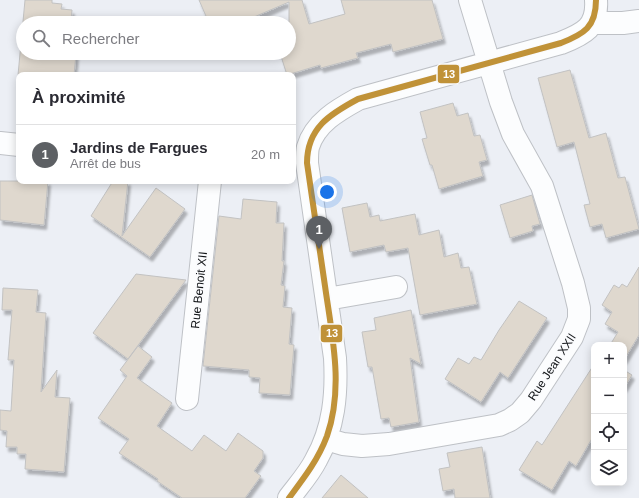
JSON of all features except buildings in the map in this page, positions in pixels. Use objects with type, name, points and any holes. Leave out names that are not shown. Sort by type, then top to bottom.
[{"type":"street","name":"Rue Jean XXII","points":[[326,439],[344,444],[362,446],[389,444],[499,425],[520,413],[531,400],[577,327],[579,308],[573,283],[542,186],[513,134],[501,102],[470,0]]},
{"type":"street","points":[[289,498],[316,461],[331,426],[334,411],[336,378],[335,358],[327,298],[301,175],[312,138],[319,127],[338,110],[358,100],[561,43],[581,35],[593,23],[597,9],[596,0]]},
{"type":"street","points":[[593,23],[623,23],[639,21]]},
{"type":"street","points":[[0,143],[16,145]]},
{"type":"street","name":"Rue Benoit XII","points":[[187,399],[210,184]]},
{"type":"street","points":[[327,298],[396,287]]},
{"type":"transit line","name":"13","points":[[289,498],[310,468],[323,445],[332,418],[335,399],[336,380],[333,343],[307,163],[311,140],[316,131],[338,110],[358,99],[569,40],[582,33],[591,23],[594,17],[596,0]]},
{"type":"place","name":"Jardins de Fargues","points":[[319,249]]}]
